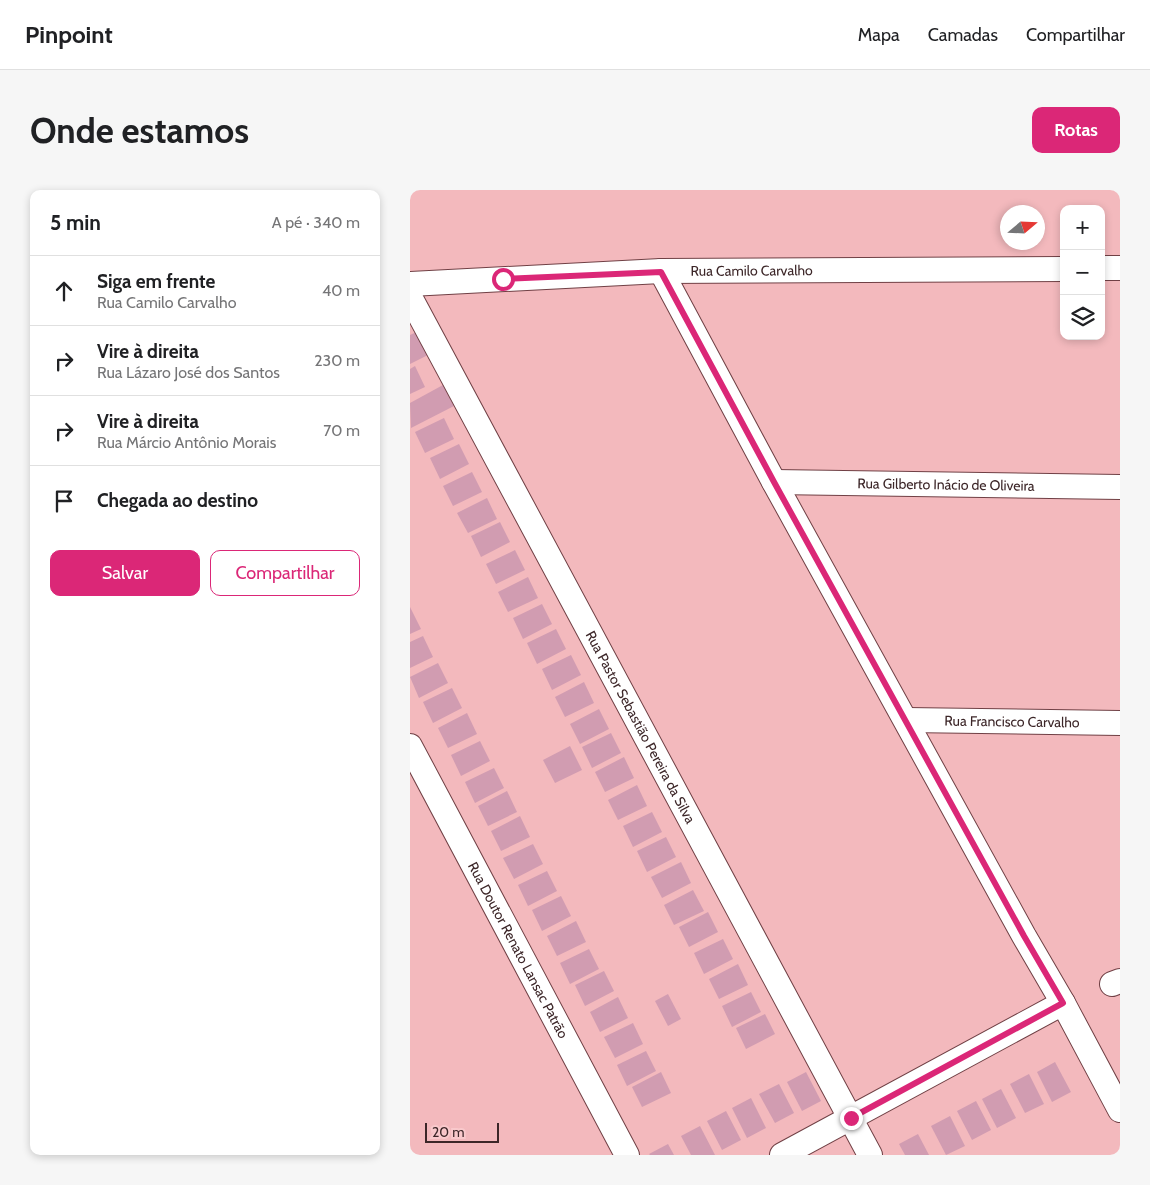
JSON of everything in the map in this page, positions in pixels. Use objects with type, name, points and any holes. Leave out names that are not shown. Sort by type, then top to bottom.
[{"type":"street","points":[[1105,268],[1120,268]]},
{"type":"street","name":"Rua Camilo Carvalho","points":[[410,284],[661,272],[1060,269]]},
{"type":"street","points":[[661,272],[774,482],[1024,936],[1063,1003],[1120,1110]]},
{"type":"street","name":"Rua Pastor Sebastião Pereira da Silva","points":[[410,297],[870,1155]]},
{"type":"street","name":"Rua Gilberto Inácio de Oliveira","points":[[774,482],[1120,487]]},
{"type":"street","name":"Rua Francisco Carvalho","points":[[906,720],[1120,723]]},
{"type":"street","name":"Rua Doutor Renato Lansac Patrão","points":[[410,746],[627,1155]]},
{"type":"street","points":[[782,1155],[1063,1003]]},
{"type":"building","points":[[421,330],[432,353],[410,364],[410,335]]},
{"type":"building","points":[[415,366],[425,387],[410,394],[410,369]]},
{"type":"building","points":[[443,385],[454,406],[411,428],[410,403]]},
{"type":"building","points":[[444,418],[454,439],[425,453],[415,432]]},
{"type":"building","points":[[459,444],[469,464],[440,479],[430,458]]},
{"type":"building","points":[[472,472],[482,492],[453,506],[443,486]]},
{"type":"building","points":[[487,498],[497,519],[468,533],[457,513]]},
{"type":"building","points":[[500,522],[510,542],[481,557],[471,536]]},
{"type":"building","points":[[515,550],[525,570],[496,584],[486,564]]},
{"type":"building","points":[[528,577],[538,598],[508,612],[498,592]]},
{"type":"building","points":[[542,604],[552,624],[523,639],[513,618]]},
{"type":"building","points":[[410,607],[421,629],[410,634]]},
{"type":"building","points":[[556,629],[566,649],[537,664],[527,643]]},
{"type":"building","points":[[423,636],[433,657],[410,668],[410,642]]},
{"type":"building","points":[[571,655],[581,675],[552,690],[542,669]]},
{"type":"building","points":[[438,663],[448,683],[419,698],[410,677]]},
{"type":"building","points":[[584,682],[594,703],[565,717],[555,697]]},
{"type":"building","points":[[452,688],[462,708],[433,723],[423,702]]},
{"type":"building","points":[[599,709],[609,729],[580,744],[570,724]]},
{"type":"building","points":[[467,713],[477,734],[448,748],[438,728]]},
{"type":"building","points":[[611,733],[621,753],[592,768],[582,747]]},
{"type":"building","points":[[480,741],[490,761],[461,776],[451,755]]},
{"type":"building","points":[[570,746],[582,770],[555,783],[543,760]]},
{"type":"building","points":[[624,757],[634,778],[605,792],[595,772]]},
{"type":"building","points":[[494,768],[504,788],[475,803],[465,782]]},
{"type":"building","points":[[637,785],[647,806],[618,820],[608,800]]},
{"type":"building","points":[[507,791],[517,812],[488,826],[478,806]]},
{"type":"building","points":[[652,812],[662,832],[633,847],[623,826]]},
{"type":"building","points":[[520,816],[530,837],[501,851],[491,831]]},
{"type":"building","points":[[666,837],[676,857],[647,872],[637,851]]},
{"type":"building","points":[[533,844],[543,864],[514,879],[503,858]]},
{"type":"building","points":[[681,862],[691,883],[662,898],[651,877]]},
{"type":"building","points":[[547,871],[557,891],[528,906],[518,885]]},
{"type":"building","points":[[693,890],[704,911],[674,925],[664,905]]},
{"type":"building","points":[[561,896],[571,916],[542,931],[532,910]]},
{"type":"building","points":[[708,912],[718,932],[689,947],[679,927]]},
{"type":"building","points":[[576,921],[586,942],[557,956],[547,936]]},
{"type":"building","points":[[723,939],[733,959],[704,974],[694,953]]},
{"type":"building","points":[[589,949],[599,969],[570,984],[560,963]]},
{"type":"building","points":[[738,964],[748,985],[719,999],[709,979]]},
{"type":"building","points":[[604,971],[614,991],[585,1006],[575,985]]},
{"type":"building","points":[[751,992],[761,1012],[732,1027],[722,1006]]},
{"type":"building","points":[[668,994],[681,1019],[668,1026],[655,1001]]},
{"type":"building","points":[[618,997],[628,1018],[600,1032],[590,1012]]},
{"type":"building","points":[[765,1014],[775,1034],[746,1049],[736,1028]]},
{"type":"building","points":[[633,1023],[643,1044],[615,1058],[604,1037]]},
{"type":"building","points":[[646,1051],[656,1071],[627,1086],[617,1065]]},
{"type":"building","points":[[1055,1062],[1071,1092],[1052,1102],[1037,1072]]},
{"type":"building","points":[[661,1072],[671,1093],[642,1107],[632,1087]]},
{"type":"building","points":[[806,1072],[821,1101],[802,1111],[787,1082]]},
{"type":"building","points":[[1029,1074],[1044,1104],[1025,1113],[1010,1084]]},
{"type":"building","points":[[779,1084],[794,1113],[775,1123],[759,1094]]},
{"type":"building","points":[[1001,1089],[1016,1118],[997,1128],[982,1099]]},
{"type":"building","points":[[751,1098],[766,1128],[747,1138],[732,1108]]},
{"type":"building","points":[[976,1101],[991,1130],[972,1140],[957,1111]]},
{"type":"building","points":[[726,1111],[741,1140],[722,1150],[707,1121]]},
{"type":"building","points":[[950,1116],[965,1146],[946,1155],[931,1126]]},
{"type":"building","points":[[700,1126],[715,1155],[691,1155],[681,1136]]},
{"type":"building","points":[[918,1134],[929,1155],[905,1155],[899,1144]]},
{"type":"building","points":[[668,1144],[674,1155],[649,1154]]},
{"type":"route","points":[[503,279],[661,272],[774,482],[1024,936],[1063,1003],[851,1118]]}]
